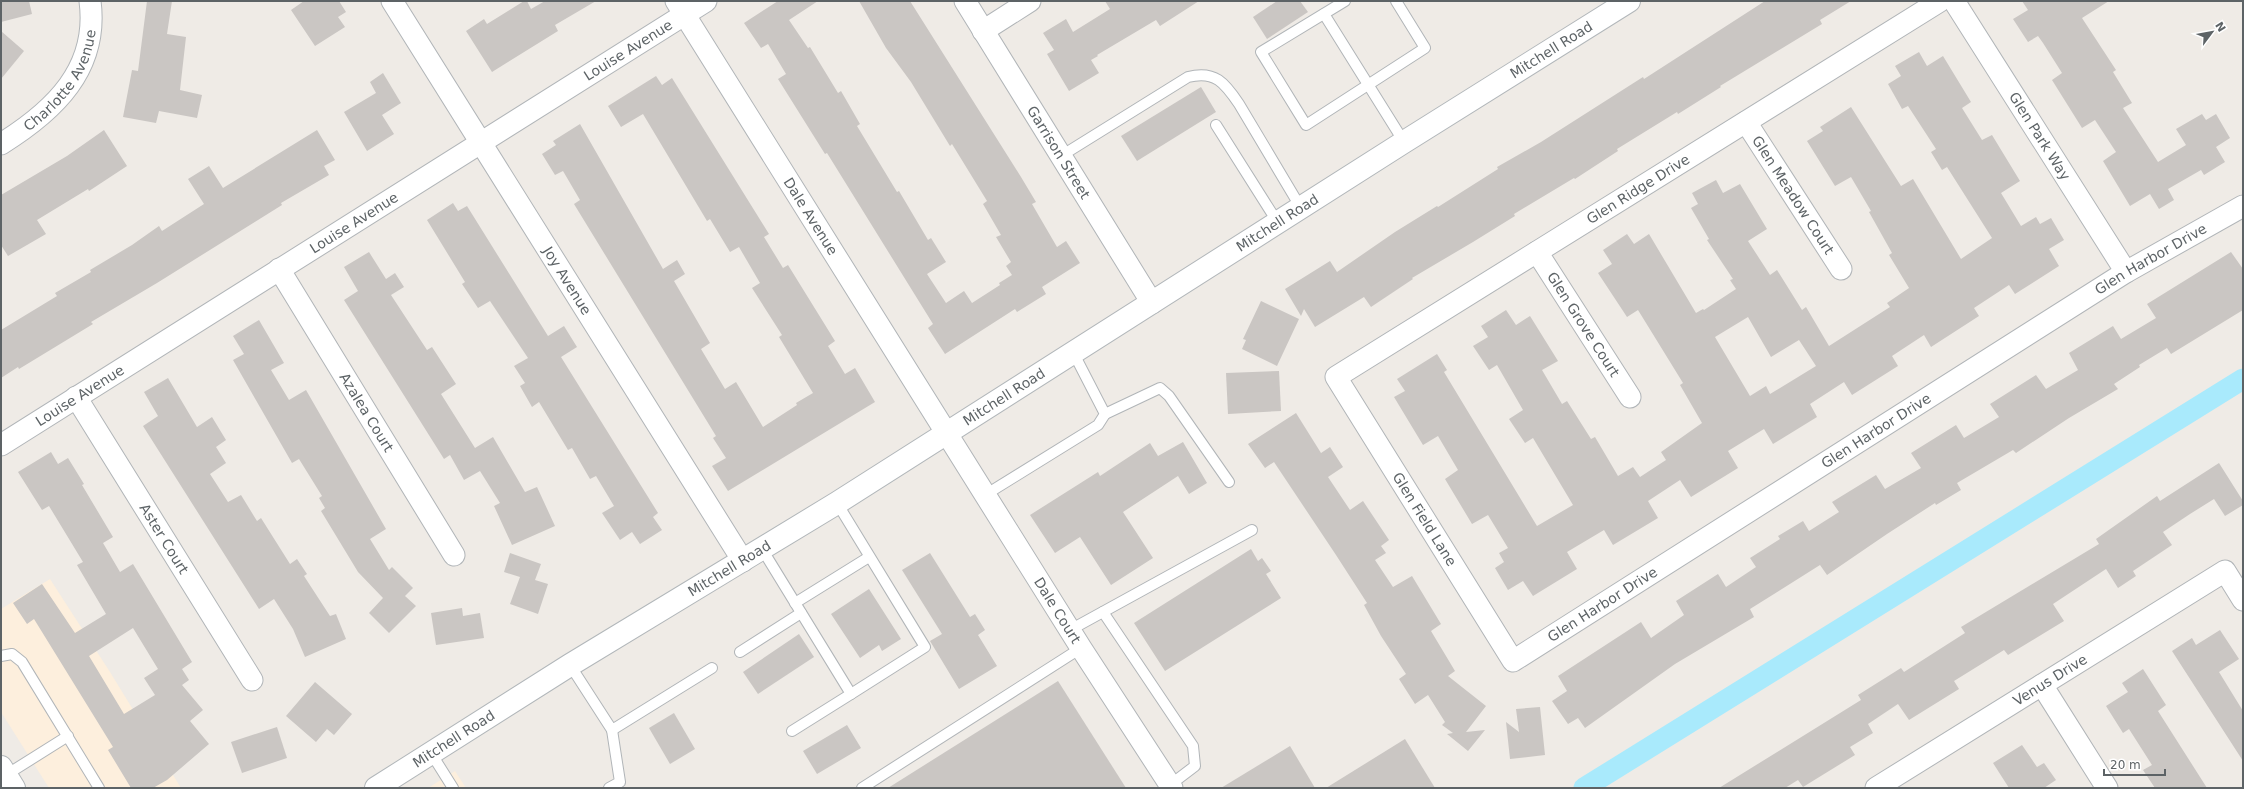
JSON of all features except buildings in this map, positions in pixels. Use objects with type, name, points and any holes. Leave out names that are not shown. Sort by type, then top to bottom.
[{"type":"main road","name":"Mitchell Road","points":[[376,788],[570,665],[837,503],[946,432],[1629,1]]},
{"type":"street","name":"Charlotte Avenue","points":[[1,144],[46,112],[61,97],[78,72],[88,52],[90,37],[90,1]]},
{"type":"street","name":"Joy Avenue","points":[[392,1],[743,561]]},
{"type":"street","name":"Louise Avenue","points":[[1,445],[480,143],[680,8],[706,1]]},
{"type":"street","name":"Garrison Street","points":[[964,1],[1152,303]]},
{"type":"street","points":[[983,31],[1030,1]]},
{"type":"street","name":"Glen Ridge Drive","points":[[1336,377],[1940,1]]},
{"type":"street","name":"Glen Park Way","points":[[1954,1],[2126,272]]},
{"type":"street","name":"Dale Avenue","points":[[680,8],[946,432]]},
{"type":"street","name":"Glen Meadow Court","points":[[1746,122],[1841,269]]},
{"type":"street","name":"Glen Harbor Drive","points":[[1513,661],[2126,272],[2243,206]]},
{"type":"street","name":"Glen Grove Court","points":[[1537,252],[1630,397]]},
{"type":"street","name":"Azalea Court","points":[[279,269],[454,555]]},
{"type":"street","name":"Glen Field Lane","points":[[1336,377],[1513,661]]},
{"type":"street","name":"Aster Court","points":[[76,397],[252,680]]},
{"type":"street","name":"Dale Court","points":[[946,432],[1081,648],[1171,787]]},
{"type":"street","name":"Venus Drive","points":[[1876,788],[2225,571],[2243,600]]},
{"type":"street","points":[[2042,685],[2107,788]]},
{"type":"lane","points":[[1345,1],[1261,52],[1306,125],[1425,48],[1396,1]]},
{"type":"lane","points":[[1324,14],[1404,142]]},
{"type":"lane","points":[[1061,156],[1188,77],[1201,74],[1214,76],[1229,90],[1301,208]]},
{"type":"lane","points":[[1216,125],[1278,223]]},
{"type":"lane","points":[[1074,352],[1105,414]]},
{"type":"lane","points":[[985,495],[1098,425],[1105,414],[1160,388],[1169,396],[1229,482]]},
{"type":"lane","points":[[792,731],[925,647],[837,503]]},
{"type":"lane","points":[[1070,630],[1252,530]]},
{"type":"lane","points":[[762,549],[851,694]]},
{"type":"lane","points":[[795,603],[869,557]]},
{"type":"lane","points":[[1103,612],[1193,746],[1194,766],[1171,787]]},
{"type":"lane","points":[[740,652],[801,613]]},
{"type":"lane","points":[[862,788],[1081,648]]},
{"type":"lane","points":[[1,656],[12,654],[22,662],[68,736],[96,787]]},
{"type":"lane","points":[[570,665],[612,730],[620,782],[609,788]]},
{"type":"lane","points":[[612,730],[712,668]]},
{"type":"lane","points":[[7,776],[68,736]]},
{"type":"lane","points":[[431,753],[454,788]]},
{"type":"shaded area","points":[[50,579],[110,672],[181,788],[49,788],[1,712],[1,609]]},
{"type":"shaded area","points":[[455,771],[466,788],[428,788]]},
{"type":"waterway","points":[[1584,788],[2243,379]]}]
